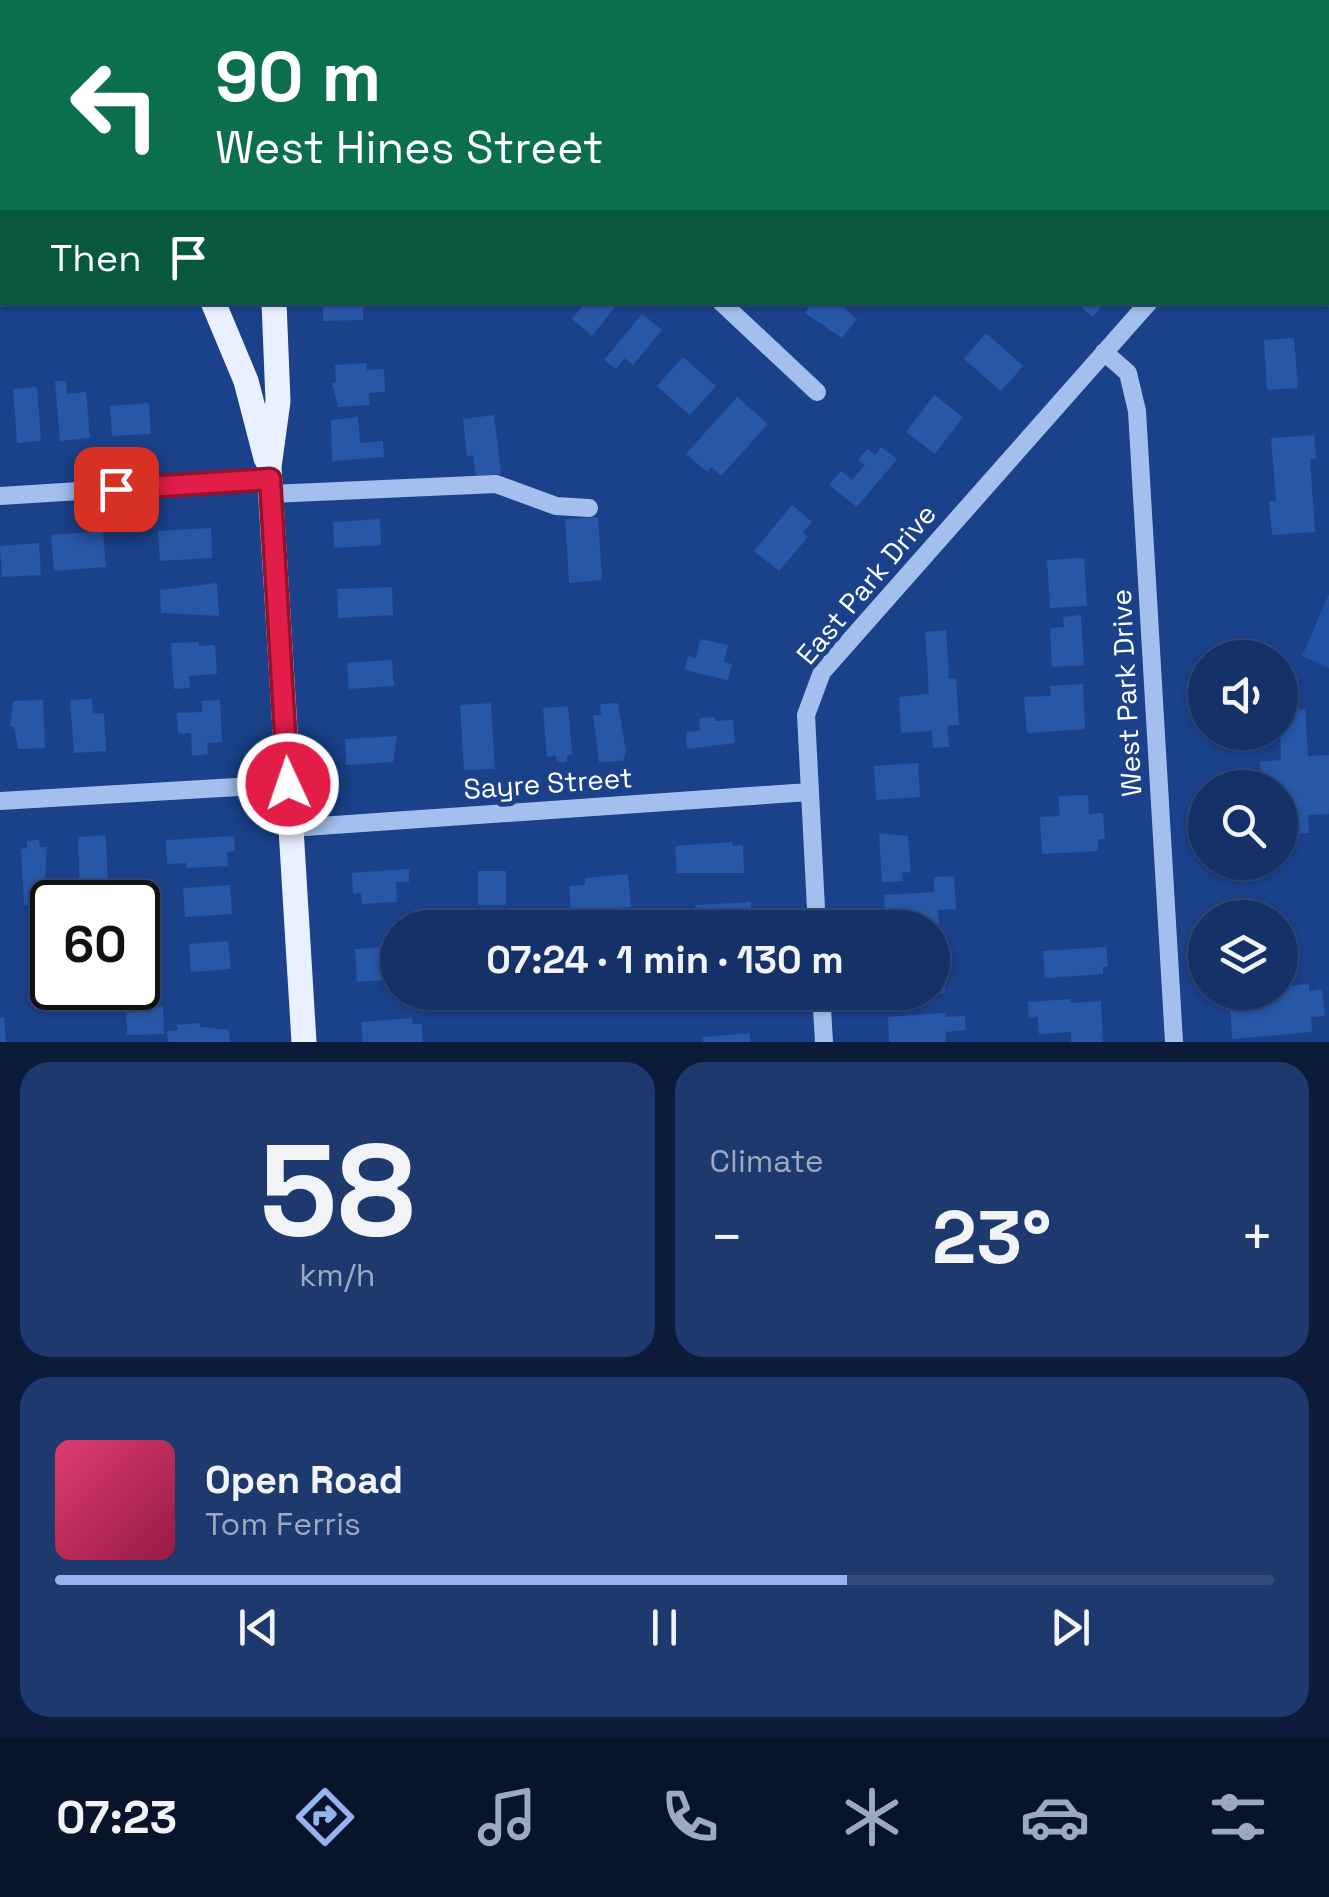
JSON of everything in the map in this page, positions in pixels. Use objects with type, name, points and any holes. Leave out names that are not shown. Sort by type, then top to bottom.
[{"type":"main road","points":[[214,305],[246,381],[270,480]]},
{"type":"main road","points":[[274,305],[278,401],[270,480],[304,1042]]},
{"type":"street","points":[[723,305],[817,392]]},
{"type":"street","name":"East Park Drive","points":[[817,910],[806,714],[822,672],[1145,305]]},
{"type":"street","name":"West Park Drive","points":[[1104,352],[1128,373],[1137,411],[1174,1042]]},
{"type":"street","points":[[0,496],[270,480],[496,484],[556,506],[589,508]]},
{"type":"street","points":[[0,801],[288,784]]},
{"type":"street","name":"Sayre Street","points":[[291,828],[809,792]]},
{"type":"street","points":[[822,1010],[824,1042]]},
{"type":"shaded area","points":[[1329,594],[1329,668],[1302,656]]},
{"type":"building","points":[[323,305],[363,305],[363,320],[323,321]]},
{"type":"building","points":[[584,305],[617,305],[592,336],[572,319]]},
{"type":"building","points":[[806,305],[841,305],[857,319],[842,338],[805,313],[809,308]]},
{"type":"building","points":[[1079,305],[1103,305],[1093,317]]},
{"type":"building","points":[[642,314],[662,330],[633,365],[624,358],[616,369],[604,360]]},
{"type":"building","points":[[986,333],[1023,366],[1001,391],[964,359]]},
{"type":"building","points":[[1294,338],[1298,388],[1267,390],[1264,340]]},
{"type":"building","points":[[683,357],[716,386],[690,415],[657,386]]},
{"type":"building","points":[[366,363],[367,370],[384,369],[385,392],[369,393],[370,405],[338,407],[332,383],[336,382],[335,365]]},
{"type":"building","points":[[55,381],[66,381],[67,394],[86,392],[90,438],[60,441]]},
{"type":"building","points":[[37,387],[41,441],[17,443],[13,389]]},
{"type":"building","points":[[934,395],[963,417],[935,454],[906,432]]},
{"type":"building","points":[[737,397],[768,424],[721,476],[712,467],[707,472],[686,454]]},
{"type":"building","points":[[149,403],[151,434],[112,436],[110,406]]},
{"type":"building","points":[[494,415],[501,474],[476,477],[473,455],[467,456],[463,419]]},
{"type":"building","points":[[358,417],[360,443],[383,441],[384,457],[332,461],[331,420]]},
{"type":"building","points":[[1314,435],[1316,459],[1310,459],[1315,532],[1272,535],[1269,501],[1276,501],[1271,438]]},
{"type":"building","points":[[881,447],[897,459],[857,507],[829,485],[841,471],[852,480],[865,465],[858,460],[867,449],[875,455]]},
{"type":"building","points":[[792,505],[812,522],[803,532],[808,537],[779,571],[754,551]]},
{"type":"building","points":[[598,517],[602,580],[569,583],[565,519]]},
{"type":"building","points":[[380,519],[381,545],[334,548],[333,522]]},
{"type":"building","points":[[211,528],[212,558],[160,561],[158,531]]},
{"type":"building","points":[[103,531],[106,567],[54,571],[51,535]]},
{"type":"building","points":[[39,543],[41,575],[2,577],[0,546]]},
{"type":"building","points":[[1084,558],[1087,606],[1050,608],[1047,560]]},
{"type":"building","points":[[217,583],[219,616],[161,613],[160,590]]},
{"type":"building","points":[[392,587],[393,615],[338,618],[337,589]]},
{"type":"building","points":[[1081,615],[1084,665],[1052,667],[1050,628],[1064,627],[1063,617]]},
{"type":"building","points":[[946,630],[949,679],[956,678],[959,725],[947,726],[949,747],[933,748],[932,731],[901,733],[899,697],[929,694],[925,632]]},
{"type":"building","points":[[700,639],[728,645],[724,662],[732,664],[728,680],[685,670],[688,656],[696,658]]},
{"type":"building","points":[[199,642],[199,646],[215,645],[217,674],[189,676],[190,688],[174,689],[171,643]]},
{"type":"building","points":[[392,660],[394,686],[349,689],[347,663]]},
{"type":"building","points":[[1083,684],[1085,729],[1027,733],[1024,697],[1051,696],[1050,686]]},
{"type":"building","points":[[92,699],[93,714],[104,713],[106,751],[74,753],[70,700]]},
{"type":"building","points":[[43,700],[45,748],[18,749],[14,727],[10,727],[13,701]]},
{"type":"building","points":[[220,700],[222,742],[207,743],[208,754],[192,756],[191,733],[178,734],[177,713],[202,712],[202,701]]},
{"type":"building","points":[[491,703],[495,769],[464,770],[460,705]]},
{"type":"building","points":[[618,703],[626,752],[623,761],[599,762],[593,715],[601,715],[600,704]]},
{"type":"building","points":[[568,706],[572,755],[567,755],[567,762],[557,762],[556,756],[547,757],[543,708]]},
{"type":"building","points":[[1305,709],[1308,756],[1329,755],[1329,814],[1308,815],[1309,833],[1298,834],[1298,770],[1261,770],[1260,762],[1281,760],[1281,750],[1298,750],[1298,710]]},
{"type":"building","points":[[715,717],[715,721],[733,720],[735,743],[687,749],[686,732],[700,731],[699,718]]},
{"type":"building","points":[[397,736],[393,762],[346,765],[345,739]]},
{"type":"building","points":[[918,763],[920,797],[876,800],[874,766]]},
{"type":"building","points":[[1088,795],[1089,814],[1103,813],[1105,839],[1098,839],[1098,851],[1042,854],[1040,817],[1060,816],[1058,796]]},
{"type":"building","points":[[879,833],[908,836],[911,872],[902,873],[903,881],[882,882]]},
{"type":"building","points":[[106,835],[108,880],[80,880],[78,837]]},
{"type":"building","points":[[234,836],[235,851],[227,852],[228,866],[186,868],[186,863],[167,864],[166,840]]},
{"type":"building","points":[[39,840],[40,847],[47,847],[45,880],[30,880],[30,905],[24,905],[21,849],[27,848],[27,841]]},
{"type":"building","points":[[732,842],[733,846],[743,845],[744,873],[677,873],[675,846]]},
{"type":"building","points":[[409,869],[409,882],[396,882],[397,902],[362,904],[361,893],[353,894],[352,873]]},
{"type":"building","points":[[478,871],[506,871],[506,905],[478,905]]},
{"type":"building","points":[[628,874],[631,907],[571,910],[569,886],[585,885],[585,878]]},
{"type":"building","points":[[954,876],[956,909],[885,910],[884,895],[934,892],[934,877]]},
{"type":"building","points":[[230,885],[232,914],[185,917],[183,888]]},
{"type":"building","points":[[751,902],[751,910],[695,910],[695,905]]},
{"type":"building","points":[[228,941],[231,969],[191,972],[189,944]]},
{"type":"building","points":[[380,947],[380,980],[357,982],[355,949]]},
{"type":"building","points":[[1106,947],[1108,967],[1103,967],[1103,974],[1045,978],[1043,951]]},
{"type":"building","points":[[1309,984],[1309,991],[1322,989],[1325,1016],[1311,1017],[1312,1032],[1232,1039],[1230,1010],[1298,1010],[1298,985]]},
{"type":"building","points":[[1070,999],[1070,1003],[1101,1001],[1103,1042],[1071,1042],[1071,1032],[1039,1034],[1038,1017],[1029,1018],[1028,1002]]},
{"type":"building","points":[[160,1006],[164,1034],[127,1035],[126,1010],[160,1010]]},
{"type":"building","points":[[945,1013],[946,1017],[965,1016],[966,1030],[945,1032],[946,1042],[889,1042],[888,1017]]},
{"type":"building","points":[[4,1017],[6,1042],[0,1042],[0,1018]]},
{"type":"building","points":[[412,1018],[413,1024],[422,1024],[423,1042],[363,1042],[361,1022]]},
{"type":"building","points":[[200,1023],[200,1027],[229,1030],[230,1042],[168,1042],[167,1031],[178,1030],[177,1025]]},
{"type":"building","points":[[750,1033],[750,1042],[703,1042],[703,1037]]},
{"type":"route","points":[[116,489],[270,479],[288,784]]}]
